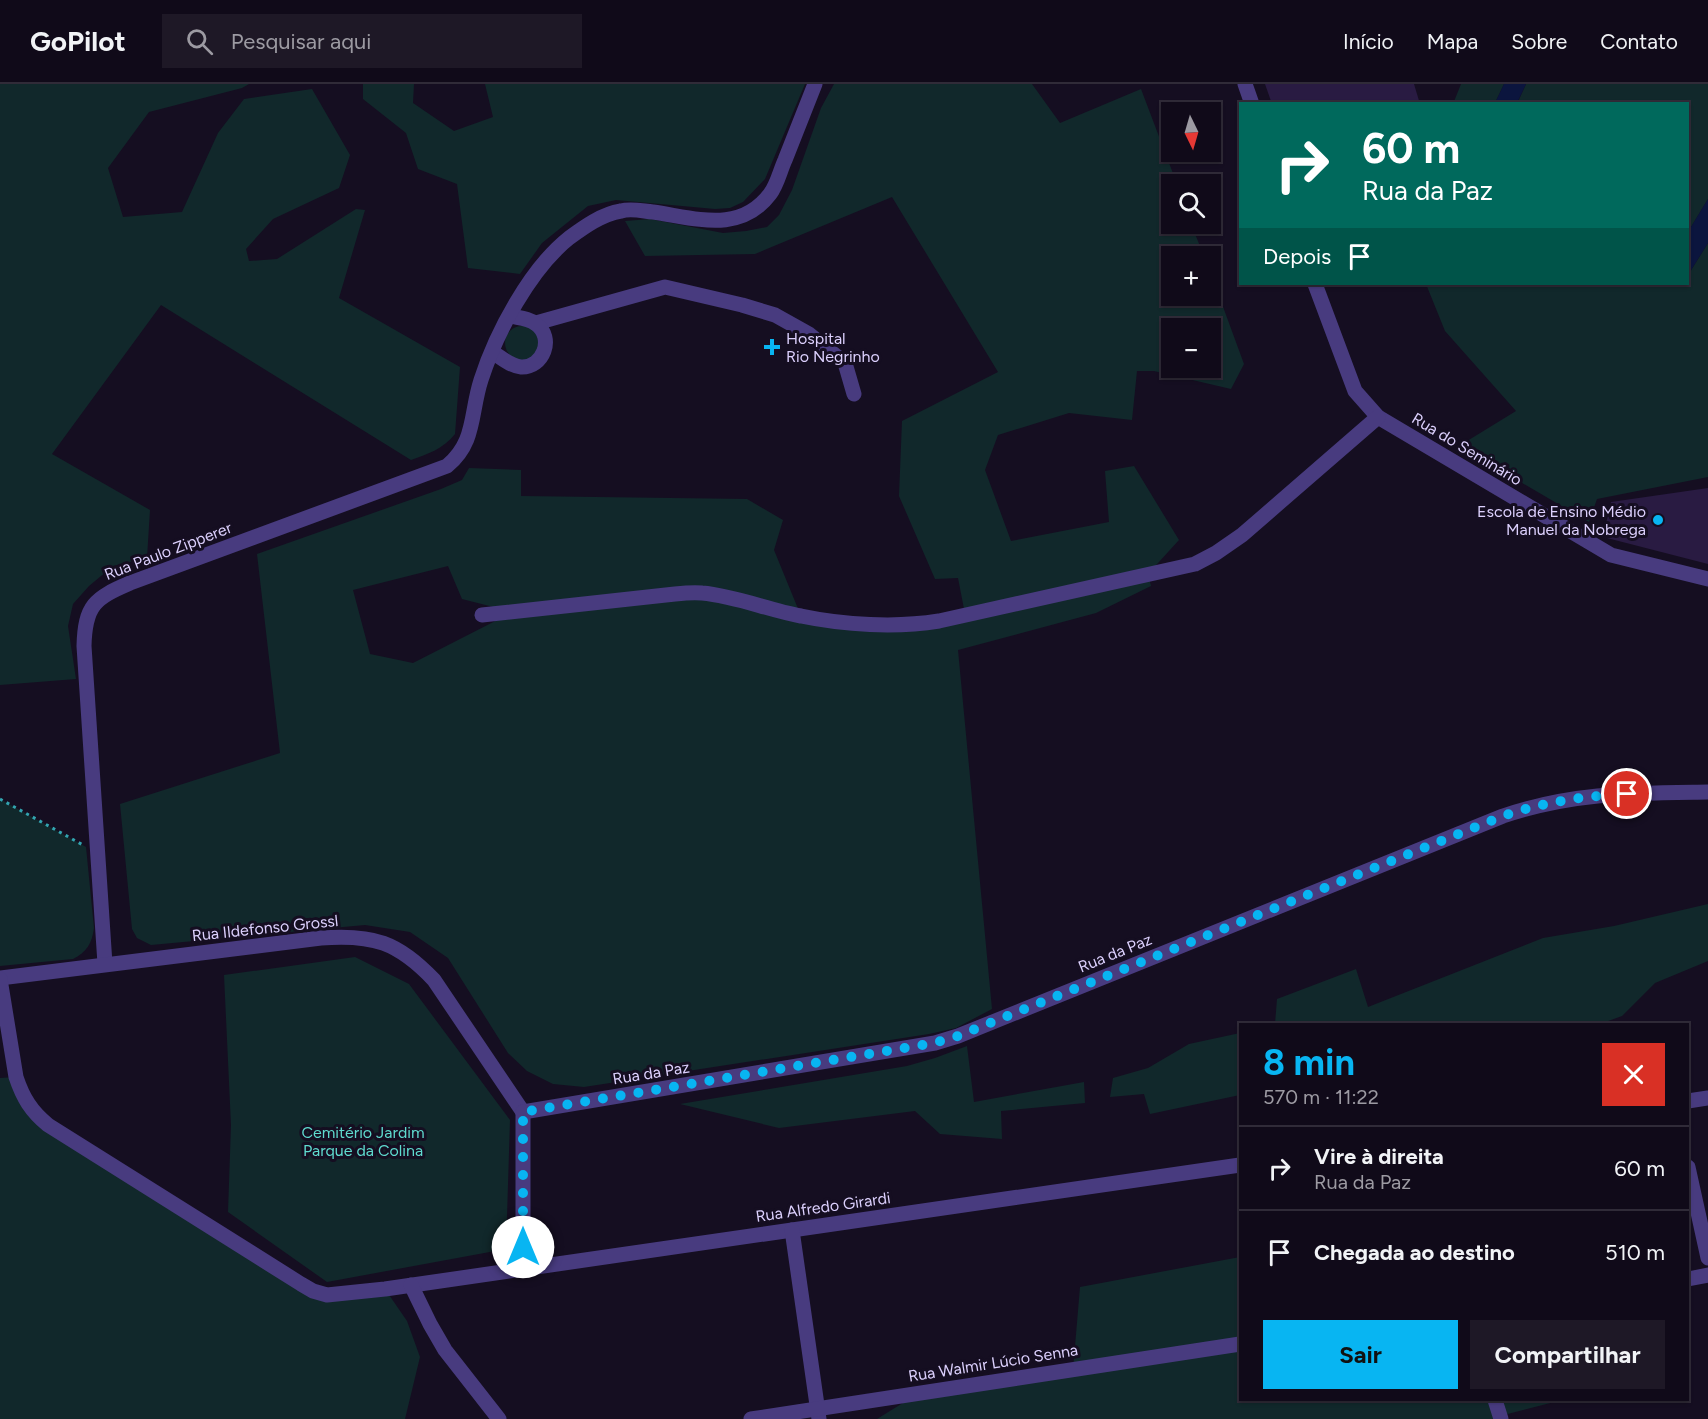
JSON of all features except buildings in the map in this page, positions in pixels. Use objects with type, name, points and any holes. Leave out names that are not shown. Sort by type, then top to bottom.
[{"type":"street","points":[[536,323],[545,336],[546,344],[540,358],[534,363],[519,367],[492,352],[527,286],[544,262],[568,239],[606,215],[622,210],[635,210],[711,220],[735,220],[757,209],[772,192],[815,84]]},
{"type":"street","points":[[1245,84],[1251,102]]},
{"type":"street","name":"Rua do Seminário","points":[[1316,285],[1355,391],[1378,417],[1611,555],[1708,579]]},
{"type":"street","points":[[510,316],[536,323],[666,287],[775,315],[809,334],[845,363],[854,394]]},
{"type":"street","name":"Rua Paulo Zipperer","points":[[105,964],[84,646],[85,625],[92,607],[105,594],[130,583],[447,466],[458,457],[465,446],[477,392],[492,352]]},
{"type":"street","points":[[482,615],[703,593],[820,619],[896,625],[918,624],[1196,564],[1242,535],[1378,417]]},
{"type":"street","name":"Rua da Paz","points":[[523,1112],[934,1043],[958,1036],[1528,807],[1587,796],[1708,792]]},
{"type":"street","name":"Rua Ildefonso Grossl","points":[[0,979],[321,938],[343,936],[381,941],[398,949],[418,963],[434,980],[523,1112]]},
{"type":"street","name":"Rua Alfredo Girardi","points":[[0,979],[16,1077],[33,1113],[48,1125],[313,1291],[327,1295],[523,1270],[1239,1165]]},
{"type":"street","points":[[1689,1101],[1708,1098]]},
{"type":"street","points":[[523,1112],[523,1270]]},
{"type":"street","points":[[1689,1172],[1708,1258]]},
{"type":"street","points":[[792,1230],[818,1414]]},
{"type":"street","points":[[1689,1279],[1708,1275]]},
{"type":"street","points":[[411,1285],[445,1350],[499,1419]]},
{"type":"street","name":"Rua Walmir Lúcio Senna","points":[[752,1419],[818,1414],[1239,1344]]},
{"type":"street","points":[[1495,1401],[1501,1419]]},
{"type":"path","points":[[0,799],[98,853]]},
{"type":"green space","points":[[0,84],[249,84],[242,88],[149,112],[108,168],[123,217],[182,212],[218,133],[244,99],[312,89],[350,155],[339,188],[273,219],[246,249],[249,261],[277,259],[356,209],[365,210],[339,298],[460,367],[455,434],[440,447],[411,460],[161,305],[52,454],[150,510],[147,558],[113,566],[89,586],[73,604],[68,626],[76,679],[0,685]]},
{"type":"green space","points":[[363,84],[414,84],[413,103],[454,131],[493,117],[485,84],[805,84],[765,179],[743,202],[730,208],[715,209],[616,200],[588,206],[542,243],[520,274],[468,268],[457,184],[418,169],[406,133],[363,99]]},
{"type":"green space","points":[[834,84],[1032,84],[1060,123],[1141,89],[1161,142],[1161,162],[1169,162],[1173,174],[1161,174],[1161,234],[1195,234],[1200,246],[1161,246],[1161,306],[1221,306],[1221,301],[1244,364],[1231,389],[1184,378],[1221,378],[1221,318],[1161,318],[1161,373],[1137,371],[1132,420],[1069,413],[998,435],[985,470],[1011,541],[1109,522],[1105,471],[1134,466],[1179,540],[1148,574],[1151,586],[1096,613],[958,650],[992,1009],[956,1028],[929,1034],[584,1087],[553,1084],[527,1071],[508,1053],[448,958],[410,932],[365,925],[151,945],[137,938],[132,929],[120,804],[280,753],[257,554],[441,489],[462,480],[469,468],[521,470],[521,496],[747,499],[783,520],[774,550],[801,616],[895,625],[965,614],[958,578],[935,579],[899,496],[902,421],[998,372],[892,197],[755,254],[645,256],[625,221],[650,219],[723,233],[746,231],[767,227],[779,215],[792,190],[821,108]],"holes":[[[448,566],[462,599],[513,612],[413,663],[370,654],[353,590]]]},
{"type":"green space","points":[[1461,84],[1504,84],[1495,102],[1454,102]]},
{"type":"green space","points":[[1526,84],[1708,84],[1708,199],[1689,230],[1689,102],[1518,102]]},
{"type":"green space","points":[[1708,243],[1708,477],[1597,499],[1589,522],[1459,446],[1516,411],[1445,331],[1426,285],[1689,285],[1689,273]]},
{"type":"green space","points":[[522,326],[534,331],[539,343],[534,355],[522,360],[510,355],[505,343],[510,331]]},
{"type":"green space","points":[[0,799],[86,847],[94,928],[88,946],[73,959],[0,966]]},
{"type":"green space","points":[[1708,904],[1708,961],[1655,983],[1622,1016],[1603,1023],[1275,1023],[1277,999],[1356,969],[1368,1007],[1543,938],[1614,926]]},
{"type":"green space","name":"Cemitério Jardim Parque da Colina","points":[[355,957],[409,984],[510,1120],[506,1249],[327,1282],[228,1212],[231,1125],[224,975]]},
{"type":"green space","points":[[1239,1033],[1239,1095],[1150,1114],[1144,1094],[1110,1097],[1113,1078],[1148,1068],[1189,1044]]},
{"type":"green space","points":[[967,1046],[974,1102],[1084,1082],[1085,1103],[1001,1111],[1002,1139],[940,1134],[915,1111],[779,1128],[680,1104],[907,1066]]},
{"type":"green space","points":[[16,1077],[27,1103],[313,1291],[385,1289],[407,1321],[420,1357],[405,1419],[0,1419],[0,1078]]},
{"type":"green space","points":[[1239,1257],[1239,1401],[1558,1401],[1500,1416],[1501,1419],[877,1419],[919,1393],[1073,1370],[1080,1287]]},
{"type":"water","points":[[1504,84],[1526,84],[1517,102],[1495,102]]},
{"type":"water","points":[[1708,199],[1708,243],[1689,273],[1689,230]]},
{"type":"place","name":"Hospital Rio Negrinho","points":[[772,347]]},
{"type":"place","name":"Escola de Ensino Médio Manuel da Nobrega","points":[[1658,520]]},
{"type":"route","points":[[523,1247],[523,1112],[934,1043],[958,1036],[1528,807],[1587,796],[1627,794]]}]
